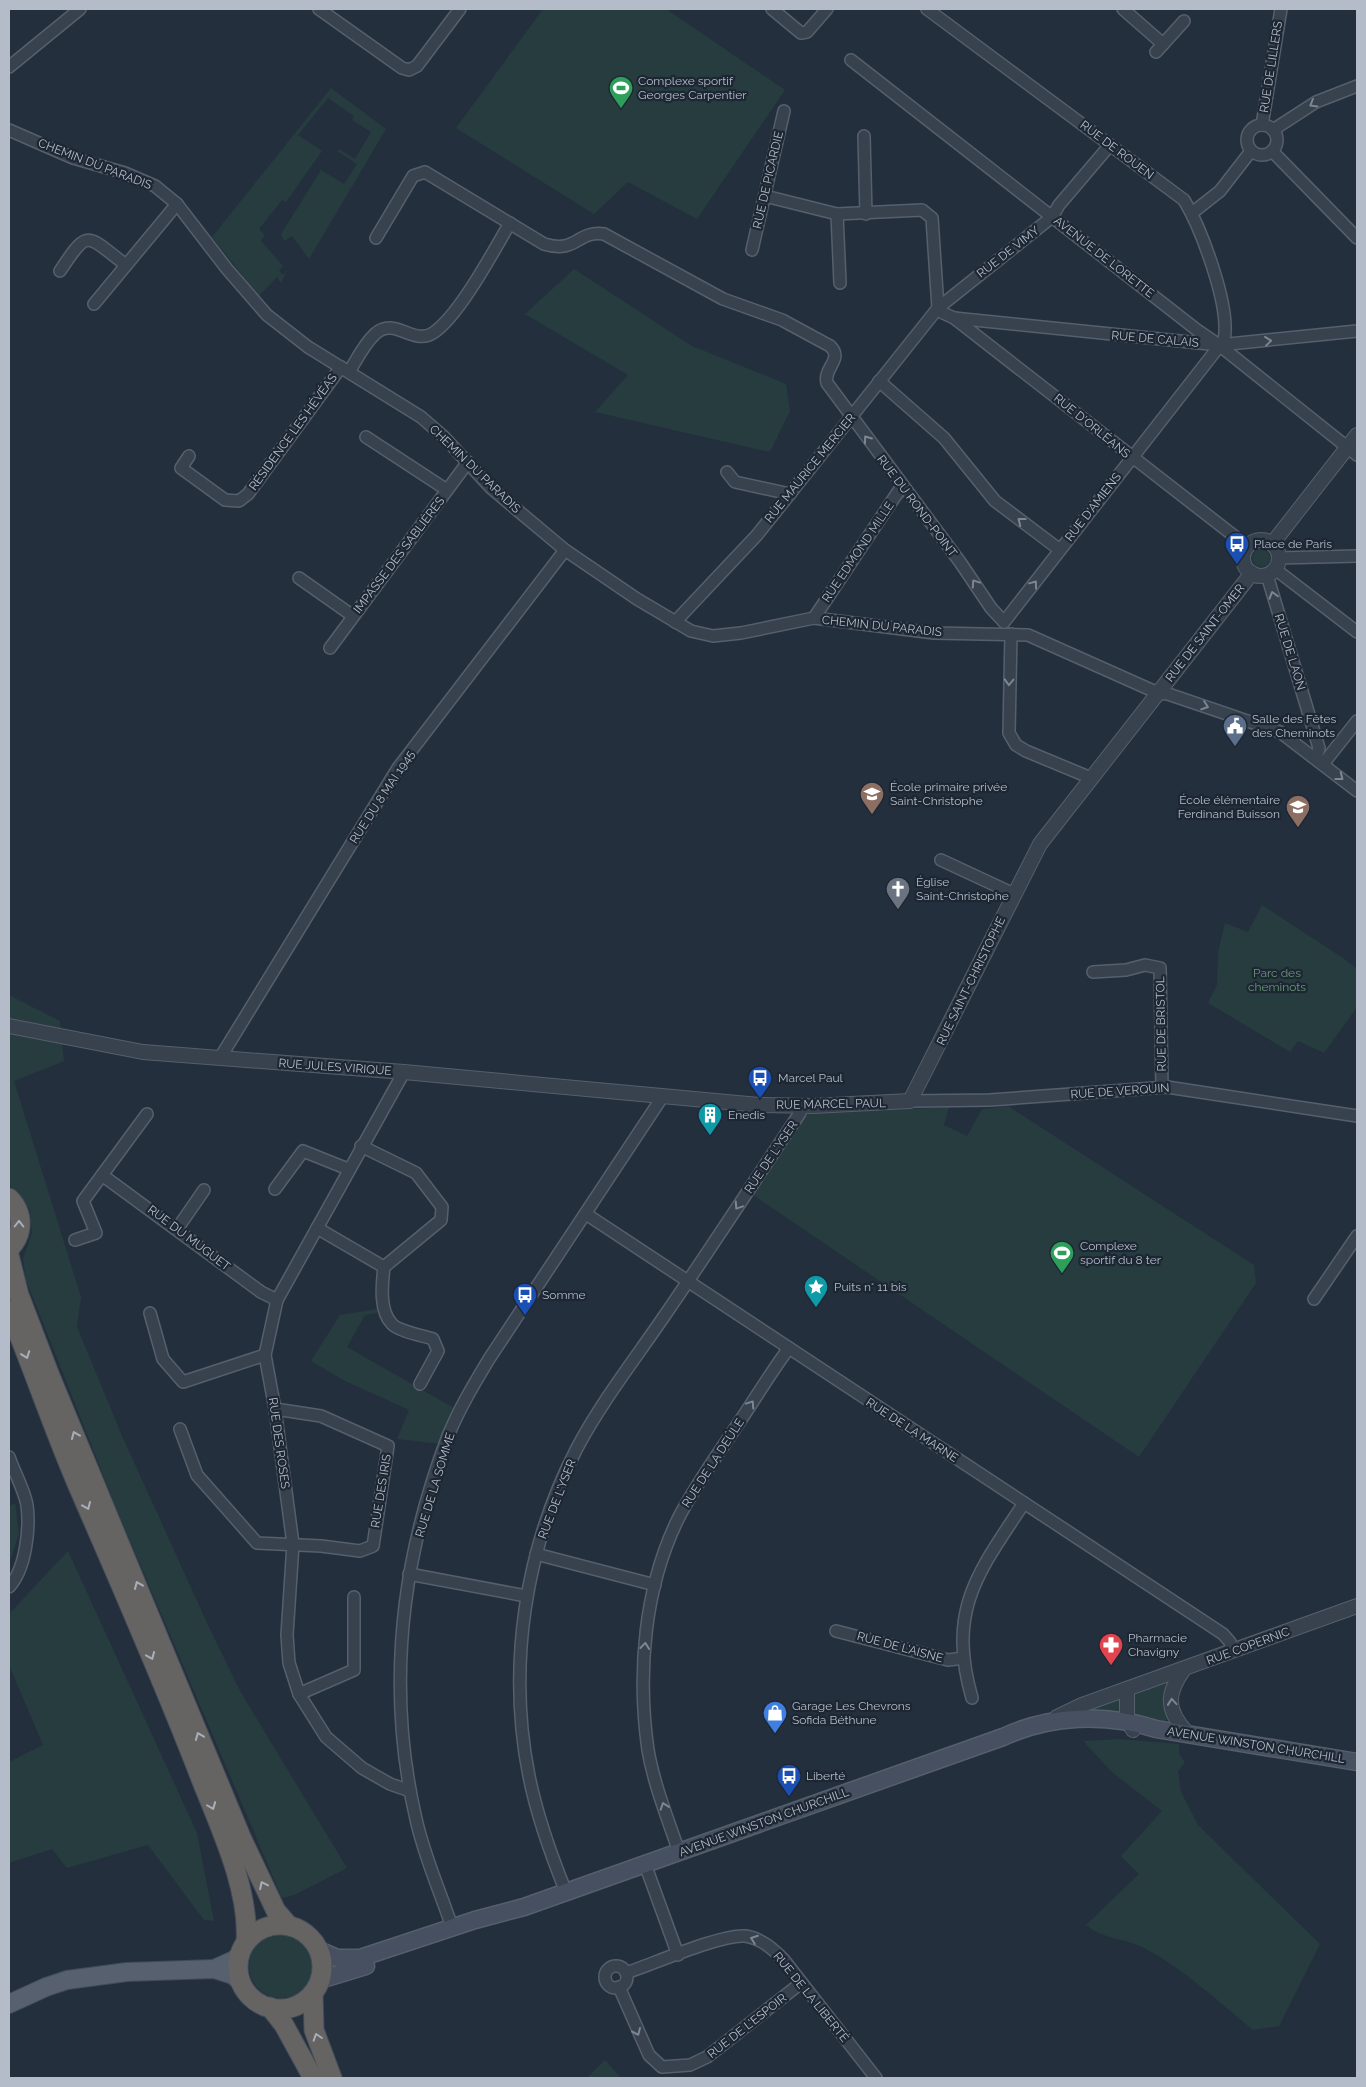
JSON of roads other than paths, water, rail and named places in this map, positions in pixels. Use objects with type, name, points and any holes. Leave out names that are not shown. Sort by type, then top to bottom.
[{"type":"highway","points":[[9,1198],[19,1213],[21,1223],[19,1234],[9,1249]]},
{"type":"highway","points":[[9,1255],[18,1295],[241,1837],[276,1911],[289,1926]]},
{"type":"highway","points":[[9,1310],[50,1421],[183,1732],[221,1830],[239,1888],[247,1931],[238,1968],[241,1982],[250,1995],[270,2007],[284,2025],[313,2078]]},
{"type":"highway","points":[[243,1949],[265,1927],[289,1926],[306,1933],[319,1950],[322,1964],[316,1986],[314,2030],[332,2078]]},
{"type":"highway","points":[[270,2007],[284,2008],[297,2005],[316,1986]]},
{"type":"main road","points":[[1022,1736],[1035,1730],[1052,1727],[1056,1720]]},
{"type":"main road","name":"AVENUE WINSTON CHURCHILL","points":[[319,1950],[337,1958],[360,1958],[452,1927],[524,1907],[1004,1737],[1016,1730],[1056,1720],[1187,1733],[1357,1762]]},
{"type":"main road","name":"AVENUE WINSTON CHURCHILL","points":[[1004,1737],[1062,1730],[1130,1726]]},
{"type":"main road","name":"AVENUE WINSTON CHURCHILL","points":[[316,1986],[510,1916],[524,1907]]},
{"type":"main road","name":"AVENUE WINSTON CHURCHILL","points":[[410,1952],[417,1945],[453,1931],[452,1927]]},
{"type":"main road","points":[[214,1969],[234,1960],[243,1949]]},
{"type":"main road","points":[[9,2004],[46,1987],[67,1980],[127,1972],[214,1969],[233,1976],[241,1982]]},
{"type":"street","points":[[9,67],[80,9]]},
{"type":"street","points":[[319,9],[402,68],[409,70],[417,66],[460,9]]},
{"type":"street","points":[[772,9],[801,32],[807,32],[827,9]]},
{"type":"street","name":"RUE DE ROUEN","points":[[927,9],[1184,200],[1192,213],[1207,250],[1221,299],[1225,330],[1224,340],[1219,345]]},
{"type":"street","points":[[1123,9],[1160,48],[1184,21]]},
{"type":"street","name":"RUE DE LILLERS","points":[[1262,125],[1281,9]]},
{"type":"street","name":"AVENUE DE LORETTE","points":[[850,60],[1197,330],[1219,345],[1352,451]]},
{"type":"street","points":[[1273,130],[1316,102],[1357,86]]},
{"type":"street","name":"RUE DE PICARDIE","points":[[752,250],[784,110]]},
{"type":"street","points":[[1262,125],[1273,130],[1277,138],[1272,151],[1260,155],[1251,151],[1248,145],[1248,134],[1255,126],[1262,125]]},
{"type":"street","name":"CHEMIN DU PARADIS","points":[[9,130],[73,158],[141,179],[155,186],[177,204],[227,269],[268,315],[308,347],[421,417],[444,437],[491,488],[565,550],[637,599],[699,634],[713,636],[741,633],[814,618],[934,633],[1008,634],[1036,638],[1158,693],[1168,694],[1280,732],[1357,791]]},
{"type":"street","points":[[864,136],[866,214]]},
{"type":"street","name":"RUE DE VIMY","points":[[938,308],[1052,217],[1059,204],[1110,145]]},
{"type":"street","points":[[1192,213],[1220,191],[1251,151]]},
{"type":"street","points":[[1272,151],[1357,238]]},
{"type":"street","points":[[345,369],[371,338],[385,328],[392,327],[419,337],[430,335],[438,329],[473,285],[510,223],[425,172],[413,176],[376,238]]},
{"type":"street","points":[[765,196],[837,214],[922,210],[932,218],[938,308]]},
{"type":"street","points":[[94,304],[177,204]]},
{"type":"street","points":[[837,214],[840,283]]},
{"type":"street","name":"RUE DU ROND-POINT","points":[[510,223],[544,244],[557,248],[569,246],[592,233],[604,234],[723,299],[782,320],[830,346],[836,352],[826,380],[831,389],[960,562],[991,608],[1004,622]]},
{"type":"street","points":[[60,271],[78,244],[85,240],[94,241],[126,265]]},
{"type":"street","name":"RUE D'ORLÉANS","points":[[938,308],[943,313],[954,318],[1247,546]]},
{"type":"street","name":"RUE MAURICE MERCIER","points":[[676,622],[756,535],[938,308]]},
{"type":"street","name":"RUE DE CALAIS","points":[[954,318],[1219,345],[1357,331]]},
{"type":"street","name":"RUE D'AMIENS","points":[[1004,622],[1219,345]]},
{"type":"street","name":"RÉSIDENCE LES HÉVÉAS","points":[[189,456],[181,468],[225,500],[239,501],[248,494],[345,369]]},
{"type":"street","points":[[879,381],[944,438],[995,501],[1060,550]]},
{"type":"street","points":[[1357,435],[1352,451],[1272,544],[1274,567],[1357,632]]},
{"type":"street","points":[[366,437],[446,490]]},
{"type":"street","name":"IMPASSE DES SABLIÈRES","points":[[330,648],[468,462]]},
{"type":"street","points":[[727,472],[735,482],[790,494]]},
{"type":"street","name":"RUE EDMOND MILLE","points":[[814,618],[902,486]]},
{"type":"street","points":[[1272,544],[1268,541],[1256,540],[1247,546],[1243,558],[1244,564],[1252,573],[1274,567],[1357,556]]},
{"type":"street","name":"RUE DU 8 MAI 1945","points":[[220,1058],[398,768],[565,550]]},
{"type":"street","name":"RUE DE LAON","points":[[1274,567],[1319,748],[1319,761]]},
{"type":"street","name":"RUE DE SAINT-OMER","points":[[1158,693],[1252,573]]},
{"type":"street","points":[[298,578],[353,616]]},
{"type":"street","points":[[1004,622],[1008,634],[1009,733],[1016,745],[1026,751],[1091,778]]},
{"type":"street","name":"RUE SAINT-CHRISTOPHE","points":[[910,1101],[1040,844],[1158,693]]},
{"type":"street","points":[[1319,761],[1357,721]]},
{"type":"street","points":[[941,860],[1014,894]]},
{"type":"street","name":"RUE DE BRISTOL","points":[[1094,972],[1126,970],[1145,965],[1160,968],[1162,1087]]},
{"type":"street","name":"RUE JULES VIRIQUE","points":[[9,1026],[143,1052],[404,1072],[663,1096]]},
{"type":"street","name":"RUE DES ROSES","points":[[404,1072],[348,1169],[277,1300],[265,1355],[275,1409],[293,1544],[287,1635],[289,1662],[299,1694],[326,1737],[362,1768],[390,1784],[410,1791]]},
{"type":"street","name":"RUE DE VERQUIN","points":[[910,1101],[996,1099],[1162,1087],[1357,1116]]},
{"type":"street","name":"RUE MARCEL PAUL","points":[[663,1096],[759,1105],[800,1106],[910,1101]]},
{"type":"street","name":"RUE DE LA SOMME","points":[[452,1927],[429,1865],[410,1791],[404,1749],[400,1660],[402,1618],[409,1574],[436,1473],[449,1435],[466,1398],[489,1359],[663,1096]]},
{"type":"street","name":"RUE DE L'YSER","points":[[566,1892],[536,1808],[524,1749],[520,1662],[526,1596],[536,1554],[564,1474],[594,1418],[688,1282],[800,1113],[800,1106]]},
{"type":"street","points":[[75,1240],[96,1233],[84,1201],[147,1114]]},
{"type":"street","points":[[361,1146],[416,1173],[442,1207],[441,1220],[384,1267],[382,1288],[386,1316],[393,1326],[433,1339],[438,1351],[420,1384]]},
{"type":"street","points":[[275,1189],[303,1151],[348,1169]]},
{"type":"street","name":"RUE DU MUGUET","points":[[102,1175],[262,1292],[277,1300]]},
{"type":"street","points":[[177,1229],[204,1190]]},
{"type":"street","name":"RUE DE LA MARNE","points":[[586,1214],[1222,1634],[1230,1642],[1232,1651]]},
{"type":"street","points":[[317,1228],[384,1267]]},
{"type":"street","points":[[1314,1299],[1357,1236]]},
{"type":"street","points":[[150,1313],[163,1359],[184,1382],[265,1355]]},
{"type":"street","name":"RUE DE LA DEÛLE","points":[[679,1852],[648,1752],[644,1712],[642,1674],[655,1585],[678,1519],[692,1493],[789,1348]]},
{"type":"street","name":"RUE DES IRIS","points":[[275,1409],[321,1416],[388,1446],[373,1546],[360,1551],[293,1544]]},
{"type":"street","points":[[180,1429],[197,1475],[257,1543],[293,1544]]},
{"type":"street","points":[[9,1457],[26,1504],[27,1535],[24,1558],[9,1587]]},
{"type":"street","points":[[972,1698],[964,1658],[966,1608],[972,1588],[990,1554],[1024,1503]]},
{"type":"street","points":[[536,1554],[655,1585]]},
{"type":"street","points":[[409,1574],[526,1596]]},
{"type":"street","points":[[299,1694],[354,1670],[354,1597]]},
{"type":"street","name":"RUE COPERNIC","points":[[1056,1720],[1057,1717],[1082,1705],[1357,1606]]},
{"type":"street","name":"RUE DE L'AISNE","points":[[836,1631],[948,1660],[964,1658]]},
{"type":"street","points":[[1184,1669],[1174,1684],[1170,1696],[1176,1721],[1187,1733]]},
{"type":"street","points":[[1127,1688],[1126,1707],[1130,1726]]},
{"type":"street","points":[[645,1864],[678,1955]]},
{"type":"street","name":"RUE DE LA LIBERTÉ","points":[[626,1973],[728,1938],[746,1936],[768,1944],[802,1983],[876,2078]]},
{"type":"street","name":"RUE DE L'ESPOIR","points":[[626,1973],[619,1966],[612,1967],[607,1972],[607,1982],[612,1987],[619,1987],[638,2034],[649,2055],[662,2067],[690,2065],[707,2057],[802,1983]]},
{"type":"street","points":[[619,1987],[625,1983],[626,1973]]},
{"type":"place","name":"Complexe sportif Georges Carpentier","points":[[621,109]]},
{"type":"place","name":"Place de Paris","points":[[1237,565]]},
{"type":"place","name":"Salle des Fêtes des Cheminots","points":[[1235,747]]},
{"type":"place","name":"École primaire privée Saint-Christophe","points":[[872,815]]},
{"type":"place","name":"École élémentaire Ferdinand Buisson","points":[[1298,828]]},
{"type":"place","name":"Église Saint-Christophe","points":[[898,910]]},
{"type":"place","name":"Marcel Paul","points":[[760,1099]]},
{"type":"place","name":"Enedis","points":[[710,1136]]},
{"type":"place","name":"Complexe sportif du 8 ter","points":[[1062,1274]]},
{"type":"place","name":"Puits n° 11 bis","points":[[816,1308]]},
{"type":"place","name":"Somme","points":[[525,1316]]},
{"type":"place","name":"Pharmacie Chavigny","points":[[1111,1666]]},
{"type":"place","name":"Garage Les Chevrons Sofida Béthune","points":[[775,1734]]},
{"type":"place","name":"Liberté","points":[[789,1797]]},
{"type":"park label","name":"Parc des cheminots","points":[[1277,980]]}]
